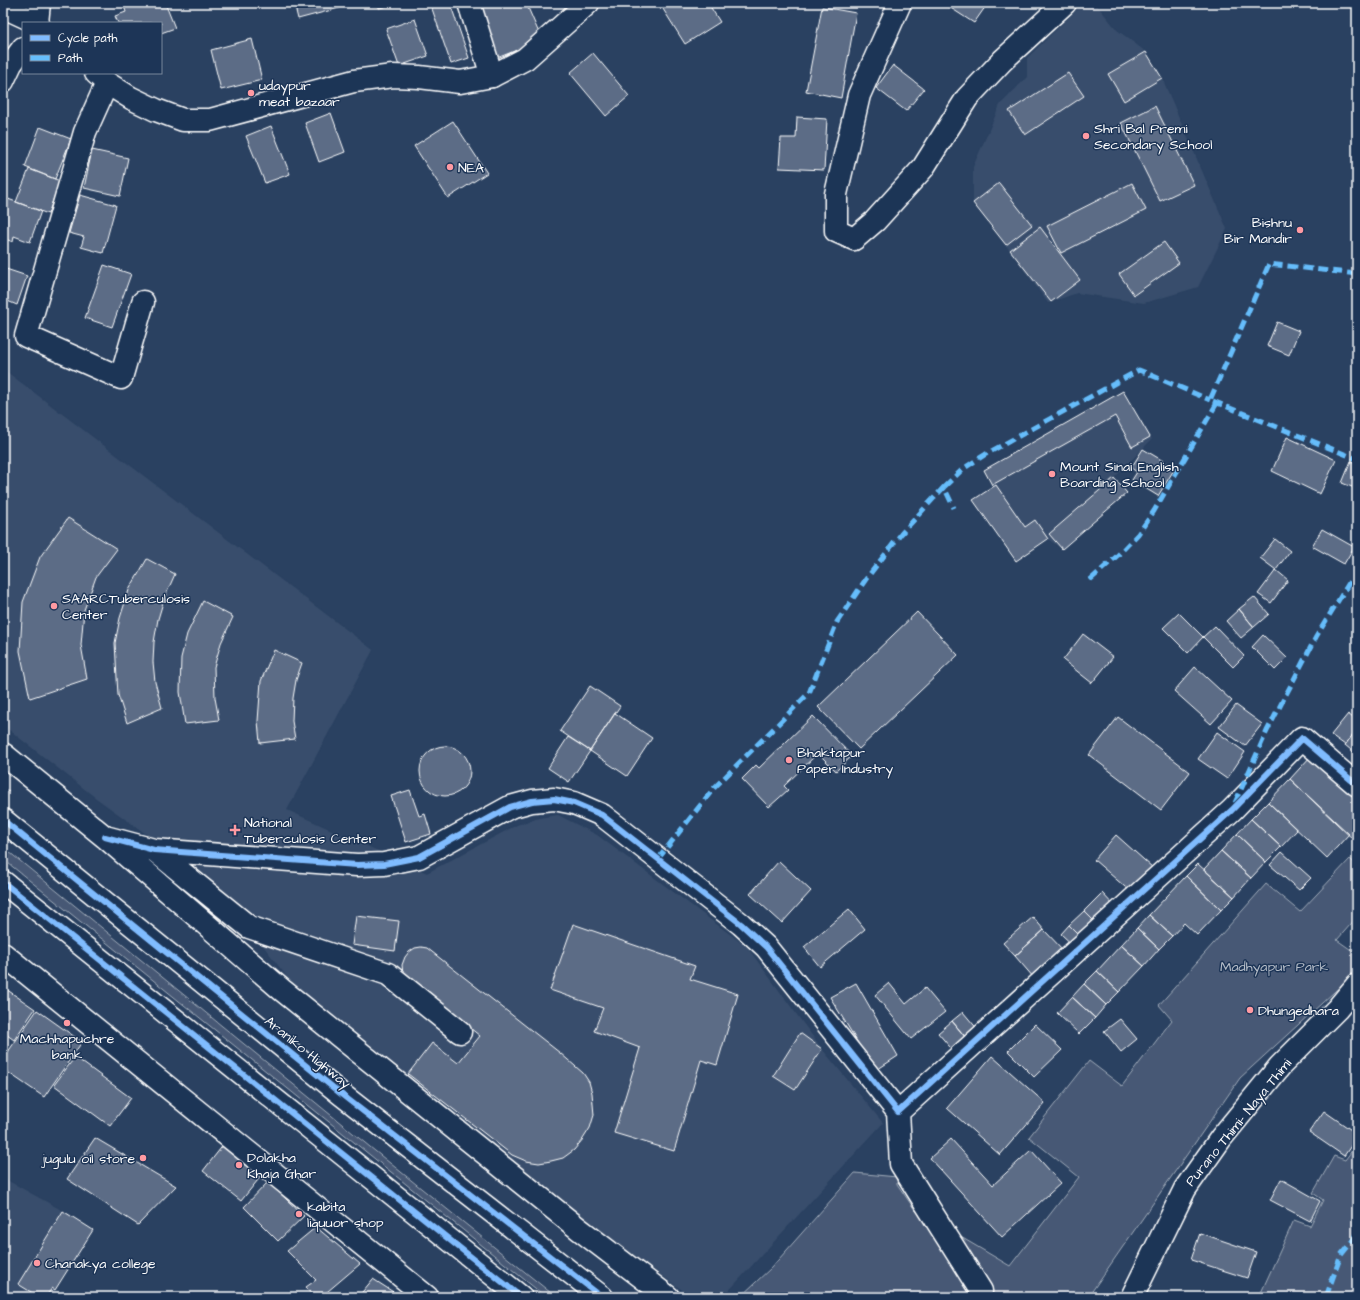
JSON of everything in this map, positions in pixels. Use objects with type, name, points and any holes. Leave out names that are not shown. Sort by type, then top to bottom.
[{"type":"main road","points":[[469,3],[492,76]]},
{"type":"main road","points":[[143,302],[121,378],[26,336],[82,139],[102,78],[131,98],[156,110],[183,120],[210,120],[354,81],[393,76],[419,77],[460,82],[492,76],[525,59],[588,3]]},
{"type":"main road","points":[[900,3],[859,94],[836,194],[836,231],[854,239],[876,221],[923,168],[967,98],[1003,60],[1065,3]]},
{"type":"main road","points":[[3,7],[38,18]]},
{"type":"main road","points":[[3,81],[11,64],[22,49]]},
{"type":"main road","points":[[898,1112],[1232,810],[1302,738],[1357,785]]},
{"type":"main road","points":[[3,754],[105,837],[282,990],[579,1229],[668,1297]]},
{"type":"main road","points":[[105,837],[154,850],[357,865],[384,864],[419,857],[510,807],[532,801],[554,799],[574,803],[602,816],[741,924],[766,947],[898,1112],[901,1164],[981,1291]]},
{"type":"main road","name":"Araniko Highway","points":[[3,820],[341,1094],[602,1297]]},
{"type":"main road","points":[[154,850],[249,927],[388,974],[460,1032]]},
{"type":"main road","points":[[3,882],[520,1297]]},
{"type":"main road","points":[[3,954],[427,1297]]},
{"type":"main road","name":"Purano Thimi- Naya Thimi","points":[[1132,1297],[1189,1182],[1221,1138],[1280,1066],[1337,1009],[1357,985]]},
{"type":"path","points":[[3,790],[6,793]]},
{"type":"shaded area","name":"Shri Bal Premi Secondary School","points":[[1084,3],[1095,3],[1117,30],[1146,52],[1162,78],[1227,229],[1198,287],[1144,303],[1077,293],[1048,303],[973,203],[973,167],[1000,105],[1027,77],[1027,58]]},
{"type":"shaded area","name":"National Tuberculosis Center","points":[[3,369],[373,650],[287,810],[427,873],[517,825],[539,818],[558,815],[597,835],[747,947],[822,1049],[883,1123],[723,1297],[692,1297],[527,1179],[313,1011],[249,927],[206,877],[96,798],[3,725]]},
{"type":"shaded area","name":"Mount Sinai English Boarding School","points":[[1123,391],[1152,439],[1114,478],[1127,493],[1062,549],[1048,539],[1016,561],[973,500],[995,485],[992,485],[984,470]]},
{"type":"shaded area","name":"Chanakya college","points":[[3,1178],[63,1211],[93,1230],[50,1297],[3,1297]]},
{"type":"green space","points":[[3,847],[556,1297],[546,1297],[3,859]]},
{"type":"green space","name":"Madhyapur Park","points":[[1350,859],[1357,865],[1357,917],[1337,940],[1357,954],[1357,971],[1240,1078],[1088,1297],[740,1297],[771,1268],[855,1173],[897,1177],[897,1184],[915,1210],[1010,1266],[1079,1177],[1029,1137],[1089,1061],[1122,1086],[1172,1020],[1159,1005],[1266,884],[1300,912]]},
{"type":"green space","points":[[1357,1144],[1357,1297],[1259,1297],[1294,1220],[1310,1226],[1323,1200],[1313,1193],[1334,1156],[1345,1160]]},
{"type":"building","points":[[123,3],[165,3],[175,28],[162,33],[162,22],[118,22],[115,16],[126,12]]},
{"type":"building","points":[[294,3],[358,3],[298,19]]},
{"type":"building","points":[[378,3],[402,3],[379,8]]},
{"type":"building","points":[[430,3],[450,3],[469,58],[451,64]]},
{"type":"building","points":[[476,3],[526,3],[542,40],[497,58]]},
{"type":"building","points":[[673,3],[708,3],[720,22],[685,44],[663,9]]},
{"type":"building","points":[[943,3],[988,3],[974,23]]},
{"type":"building","points":[[822,7],[856,13],[841,98],[806,91]]},
{"type":"building","points":[[415,19],[428,56],[399,66],[386,29]]},
{"type":"building","points":[[252,39],[262,80],[221,90],[211,50]]},
{"type":"building","points":[[1146,52],[1162,78],[1124,101],[1108,74]]},
{"type":"building","points":[[593,53],[629,96],[606,116],[570,73]]},
{"type":"building","points":[[893,65],[924,89],[906,111],[876,88]]},
{"type":"building","points":[[1068,73],[1084,96],[1025,135],[1009,111]]},
{"type":"building","points":[[1155,106],[1194,185],[1160,201],[1121,123]]},
{"type":"building","points":[[331,113],[345,152],[319,162],[305,123]]},
{"type":"building","points":[[797,117],[827,119],[824,170],[779,168],[781,138],[796,138]]},
{"type":"building","points":[[453,121],[487,173],[448,198],[414,146]]},
{"type":"building","points":[[271,126],[290,174],[265,183],[246,136]]},
{"type":"building","points":[[40,127],[71,139],[55,179],[25,167]]},
{"type":"building","points":[[92,150],[128,158],[120,196],[84,188]]},
{"type":"building","points":[[29,169],[60,181],[48,214],[16,202]]},
{"type":"building","points":[[999,183],[1032,225],[1006,245],[973,203]]},
{"type":"building","points":[[1132,183],[1146,210],[1061,253],[1047,226]]},
{"type":"building","points":[[80,195],[116,205],[103,253],[81,247],[84,237],[69,233]]},
{"type":"building","points":[[8,199],[41,211],[30,242],[14,236],[13,242],[3,238],[3,213]]},
{"type":"building","points":[[1040,227],[1080,280],[1051,302],[1010,250]]},
{"type":"building","points":[[1164,242],[1179,263],[1134,295],[1119,274]]},
{"type":"building","points":[[104,265],[131,274],[112,327],[85,318]]},
{"type":"building","points":[[3,268],[27,276],[17,305],[5,300],[3,305]]},
{"type":"building","points":[[1277,322],[1299,331],[1289,355],[1267,346]]},
{"type":"building","points":[[1123,391],[1150,437],[1132,447],[1115,416],[992,485],[984,470]]},
{"type":"building","points":[[3,412],[7,415],[3,420]]},
{"type":"building","points":[[1287,437],[1336,460],[1320,494],[1272,471]]},
{"type":"building","points":[[1143,449],[1175,468],[1158,496],[1132,480],[1137,472],[1131,468]]},
{"type":"building","points":[[1351,461],[1357,464],[1357,489],[1342,483]]},
{"type":"building","points":[[1114,478],[1127,493],[1062,549],[1049,534]]},
{"type":"building","points":[[996,485],[1025,527],[1035,520],[1048,539],[1016,561],[973,500]]},
{"type":"building","name":"SAARCTuberculosis Center","points":[[68,518],[117,549],[96,577],[84,610],[81,645],[87,679],[30,698],[20,651],[23,602],[40,557]]},
{"type":"building","points":[[1322,529],[1354,547],[1344,564],[1312,546]]},
{"type":"building","points":[[1275,539],[1290,551],[1276,570],[1260,558]]},
{"type":"building","points":[[147,559],[175,574],[164,599],[158,619],[154,642],[153,662],[155,682],[162,708],[127,723],[118,695],[115,643],[120,618],[129,590]]},
{"type":"building","points":[[1276,570],[1288,580],[1271,603],[1258,594]]},
{"type":"building","points":[[1357,592],[1357,603],[1352,598]]},
{"type":"building","points":[[1254,597],[1269,614],[1254,627],[1239,609]]},
{"type":"building","points":[[203,601],[233,617],[221,643],[214,667],[215,698],[219,720],[185,724],[180,692],[181,658],[187,634]]},
{"type":"building","points":[[1239,609],[1254,627],[1241,638],[1226,621]]},
{"type":"building","points":[[917,612],[958,655],[859,749],[818,707]]},
{"type":"building","points":[[1179,613],[1203,637],[1188,653],[1163,628]]},
{"type":"building","points":[[1215,626],[1244,656],[1233,667],[1203,637]]},
{"type":"building","points":[[1083,634],[1113,657],[1092,683],[1063,660]]},
{"type":"building","points":[[1263,635],[1287,658],[1275,670],[1252,647]]},
{"type":"building","points":[[274,650],[302,663],[296,680],[293,698],[292,721],[295,739],[260,743],[258,721],[261,681]]},
{"type":"building","points":[[1195,667],[1232,701],[1211,724],[1174,691]]},
{"type":"building","points":[[590,686],[620,706],[590,751],[560,731]]},
{"type":"building","points":[[1236,705],[1262,724],[1245,746],[1219,727]]},
{"type":"building","points":[[615,713],[652,738],[627,776],[590,751]]},
{"type":"building","points":[[1348,714],[1357,721],[1357,729],[1345,745],[1331,735]]},
{"type":"building","name":"Bhaktapur Paper Industry","points":[[813,716],[852,756],[836,771],[818,753],[784,786],[788,790],[769,807],[742,779],[756,765],[759,768]]},
{"type":"building","points":[[1118,717],[1190,772],[1161,810],[1089,755]]},
{"type":"building","points":[[1357,729],[1357,755],[1345,745]]},
{"type":"building","points":[[1217,732],[1245,752],[1227,779],[1198,759]]},
{"type":"building","points":[[568,737],[590,751],[569,782],[548,768]]},
{"type":"building","points":[[445,746],[455,748],[463,753],[468,761],[470,771],[468,781],[463,789],[455,794],[445,796],[435,794],[427,789],[422,781],[420,771],[422,761],[427,753],[435,748]]},
{"type":"building","points":[[1311,756],[1357,799],[1357,843],[1290,779]]},
{"type":"building","points":[[1290,779],[1349,834],[1327,858],[1268,802]]},
{"type":"building","points":[[410,790],[419,816],[425,814],[431,834],[406,842],[391,796]]},
{"type":"building","points":[[1268,802],[1297,830],[1281,847],[1251,819]]},
{"type":"building","points":[[1251,819],[1281,847],[1266,862],[1237,834]]},
{"type":"building","points":[[1237,834],[1266,862],[1251,878],[1221,851]]},
{"type":"building","points":[[1116,835],[1153,868],[1132,893],[1094,860]]},
{"type":"building","points":[[1221,851],[1251,878],[1234,897],[1204,869]]},
{"type":"building","points":[[1282,852],[1311,878],[1299,890],[1270,865]]},
{"type":"building","points":[[779,861],[811,891],[782,923],[750,894]]},
{"type":"building","points":[[1198,864],[1234,897],[1221,910],[1186,876]]},
{"type":"building","points":[[1186,876],[1221,910],[1197,935],[1184,923],[1172,936],[1149,915]]},
{"type":"building","points":[[1102,893],[1117,909],[1100,927],[1084,911]]},
{"type":"building","points":[[849,909],[865,929],[820,967],[804,947]]},
{"type":"building","points":[[1084,911],[1100,927],[1085,941],[1069,925]]},
{"type":"building","points":[[1149,915],[1172,936],[1159,949],[1137,928]]},
{"type":"building","points":[[356,916],[399,921],[395,951],[352,945]]},
{"type":"building","points":[[1033,917],[1044,930],[1015,956],[1003,943]]},
{"type":"building","points":[[573,924],[695,966],[690,979],[738,994],[717,1065],[701,1060],[674,1151],[614,1133],[640,1048],[594,1031],[603,1008],[550,990]]},
{"type":"building","points":[[1069,925],[1085,941],[1077,949],[1061,934]]},
{"type":"building","points":[[1137,928],[1159,949],[1144,966],[1121,945]]},
{"type":"building","points":[[1044,930],[1064,951],[1034,978],[1015,956]]},
{"type":"building","points":[[1121,945],[1144,966],[1119,992],[1097,971]]},
{"type":"building","points":[[415,948],[427,948],[560,1053],[583,1073],[589,1082],[592,1093],[594,1115],[590,1128],[583,1139],[574,1150],[563,1158],[539,1163],[526,1161],[512,1155],[408,1074],[432,1043],[458,1063],[480,1036],[403,974],[402,965],[405,957]]},
{"type":"building","points":[[1097,971],[1119,992],[1106,1005],[1084,984]]},
{"type":"building","points":[[856,983],[898,1056],[875,1071],[830,997]]},
{"type":"building","points":[[889,983],[906,1004],[925,988],[945,1012],[911,1039],[875,995]]},
{"type":"building","points":[[1084,984],[1106,1005],[1095,1018],[1072,997]]},
{"type":"building","points":[[3,987],[35,1009],[14,1040],[3,1032]]},
{"type":"building","points":[[1072,997],[1095,1018],[1079,1034],[1057,1013]]},
{"type":"building","points":[[37,1010],[82,1042],[44,1097],[3,1069],[3,1059]]},
{"type":"building","points":[[963,1012],[979,1031],[968,1040],[952,1021]]},
{"type":"building","points":[[1120,1019],[1137,1039],[1121,1052],[1104,1031]]},
{"type":"building","points":[[952,1021],[969,1042],[955,1053],[938,1033]]},
{"type":"building","points":[[1035,1024],[1062,1050],[1034,1077],[1008,1051]]},
{"type":"building","points":[[800,1033],[822,1049],[795,1090],[773,1076]]},
{"type":"building","points":[[992,1056],[1045,1103],[1000,1155],[947,1108]]},
{"type":"building","points":[[75,1057],[131,1098],[110,1126],[54,1085]]},
{"type":"building","points":[[1324,1111],[1357,1134],[1357,1137],[1344,1156],[1309,1132]]},
{"type":"building","points":[[95,1138],[176,1186],[138,1225],[67,1179]]},
{"type":"building","points":[[951,1139],[993,1185],[1031,1150],[1061,1183],[1002,1237],[930,1158]]},
{"type":"building","points":[[224,1144],[262,1175],[241,1201],[203,1171]]},
{"type":"building","points":[[1281,1179],[1320,1201],[1310,1221],[1270,1200]]},
{"type":"building","points":[[268,1182],[304,1216],[278,1241],[244,1207]]},
{"type":"building","points":[[63,1211],[93,1230],[55,1290],[52,1288],[46,1297],[39,1297],[18,1284]]},
{"type":"building","points":[[316,1227],[360,1264],[321,1297],[315,1297],[306,1287],[316,1280],[287,1251]]},
{"type":"building","points":[[1200,1233],[1256,1252],[1247,1278],[1191,1260]]},
{"type":"building","points":[[373,1279],[401,1297],[358,1297]]},
{"type":"marked path","points":[[1357,274],[1269,264],[1210,400],[1357,459]]},
{"type":"marked path","points":[[944,487],[963,469],[986,454],[1139,370],[1210,400]]},
{"type":"marked path","points":[[1090,580],[1117,556],[1138,534],[1154,511],[1217,403]]},
{"type":"marked path","points":[[658,859],[714,788],[809,693],[837,622],[866,579],[901,534],[944,487],[954,508]]},
{"type":"marked path","points":[[1235,803],[1267,731],[1316,637],[1357,572]]},
{"type":"marked path","points":[[1326,1297],[1341,1255],[1357,1235]]},
{"type":"cycle path","points":[[105,837],[154,850],[357,865],[384,864],[419,857],[510,807],[532,801],[554,799],[574,803],[602,815],[741,924],[766,947],[898,1112],[1232,810],[1302,738],[1357,785]]},
{"type":"cycle path","points":[[3,820],[341,1094],[602,1297]]},
{"type":"cycle path","points":[[3,882],[521,1297]]},
{"type":"place","name":"udaypur meat bazaar","points":[[251,93]]},
{"type":"place","name":"Shri Bal Premi Secondary School","points":[[1086,136]]},
{"type":"place","name":"NEA","points":[[450,167]]},
{"type":"place","name":"Bishnu Bir Mandir","points":[[1300,230]]},
{"type":"place","name":"Mount Sinai English Boarding School","points":[[1052,474]]},
{"type":"place","name":"SAARCTuberculosis Center","points":[[54,606]]},
{"type":"place","name":"Bhaktapur Paper Industry","points":[[789,760]]},
{"type":"place","name":"National Tuberculosis Center","points":[[235,830]]},
{"type":"place","name":"Dhungedhara","points":[[1250,1010]]},
{"type":"place","name":"Machhapuchre bank","points":[[67,1023]]},
{"type":"place","name":"jugulu oil store","points":[[143,1158]]},
{"type":"place","name":"Dolakha Khaja Ghar","points":[[239,1165]]},
{"type":"place","name":"kabita liquuor shop","points":[[299,1214]]},
{"type":"place","name":"Chanakya college","points":[[37,1263]]}]
